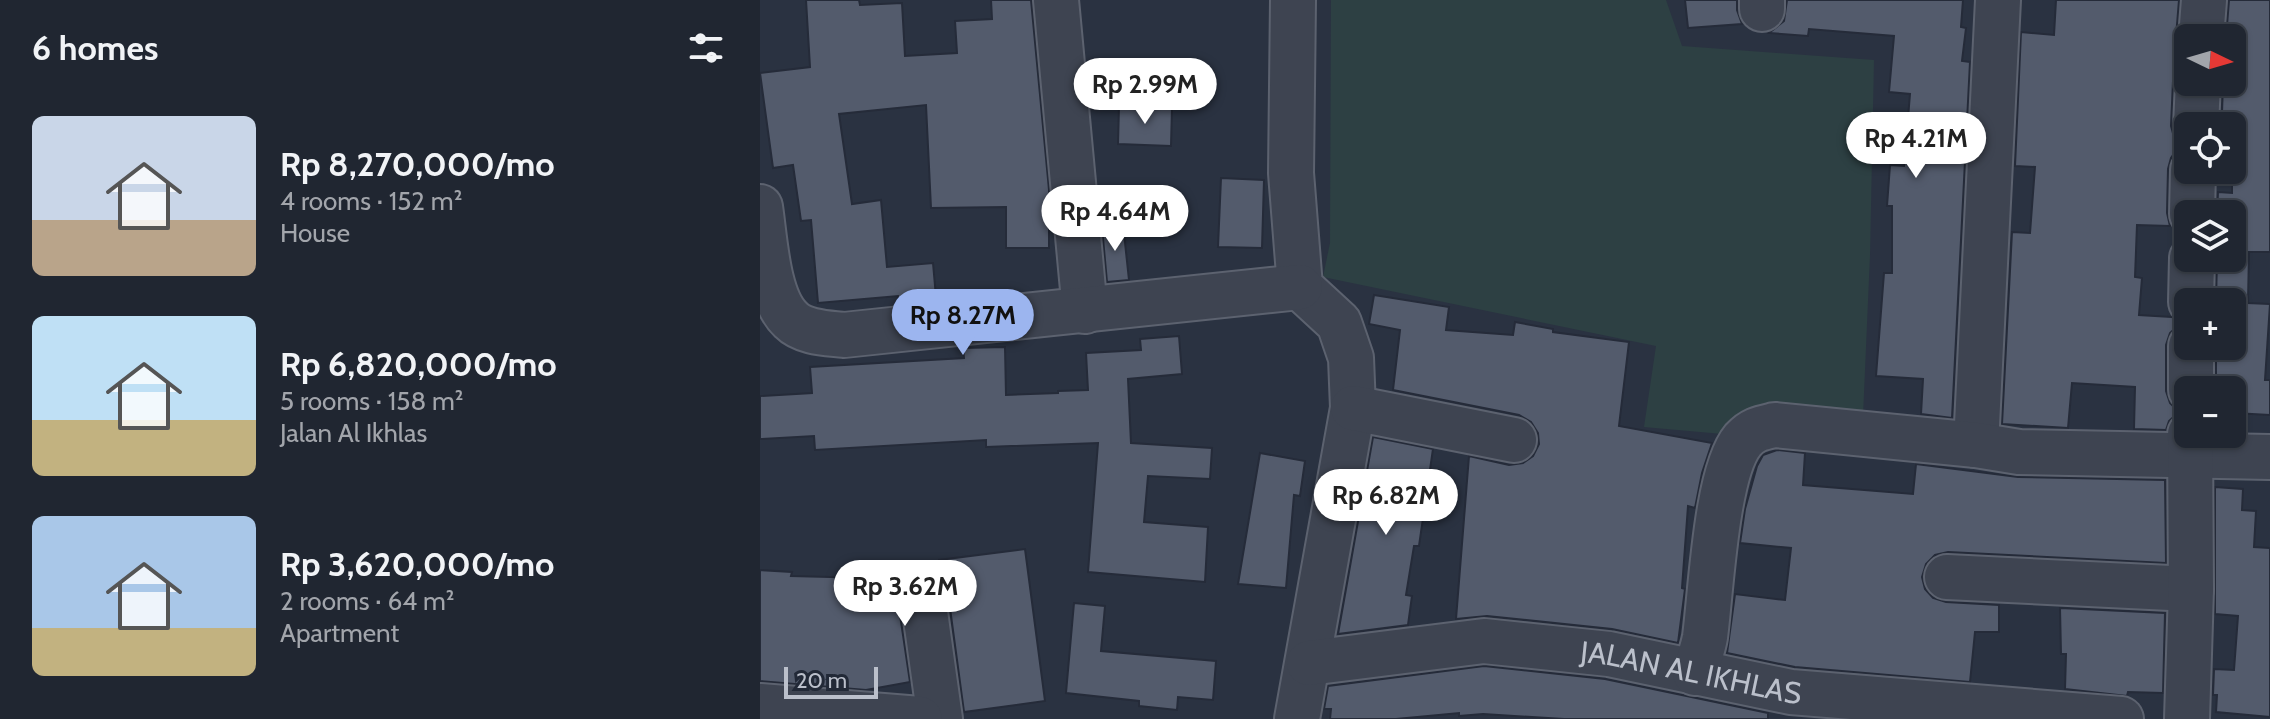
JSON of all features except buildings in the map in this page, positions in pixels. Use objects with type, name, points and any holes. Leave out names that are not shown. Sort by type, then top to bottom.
[{"type":"street","points":[[1056,0],[1085,311]]},
{"type":"street","points":[[1293,0],[1291,173],[1300,287],[1339,323],[1351,358],[1353,408],[1297,719]]},
{"type":"street","points":[[1976,445],[1998,0]]},
{"type":"street","points":[[2202,24],[2204,0]]},
{"type":"street","points":[[760,207],[775,298],[791,322],[815,332],[844,335],[1300,287]]},
{"type":"street","points":[[1353,408],[1514,440]]},
{"type":"street","points":[[1695,673],[1704,640],[1730,464],[1742,441],[1755,429],[1775,425],[2019,452],[2174,446]]},
{"type":"street","points":[[2187,719],[2191,589],[2190,448]]},
{"type":"street","points":[[2210,448],[2270,457]]},
{"type":"street","points":[[1947,577],[2191,589]]},
{"type":"street","points":[[925,612],[940,719]]},
{"type":"street","name":"JALAN AL IKHLAS","points":[[1309,663],[1484,641],[1609,654],[1695,673],[1792,705],[2121,719]]},
{"type":"street","points":[[760,706],[811,715],[920,719]]},
{"type":"shaded area","points":[[1331,0],[1666,0],[1682,46],[1874,60],[1863,416],[1745,436],[1644,427],[1656,346],[1323,277],[1330,243]]}]
